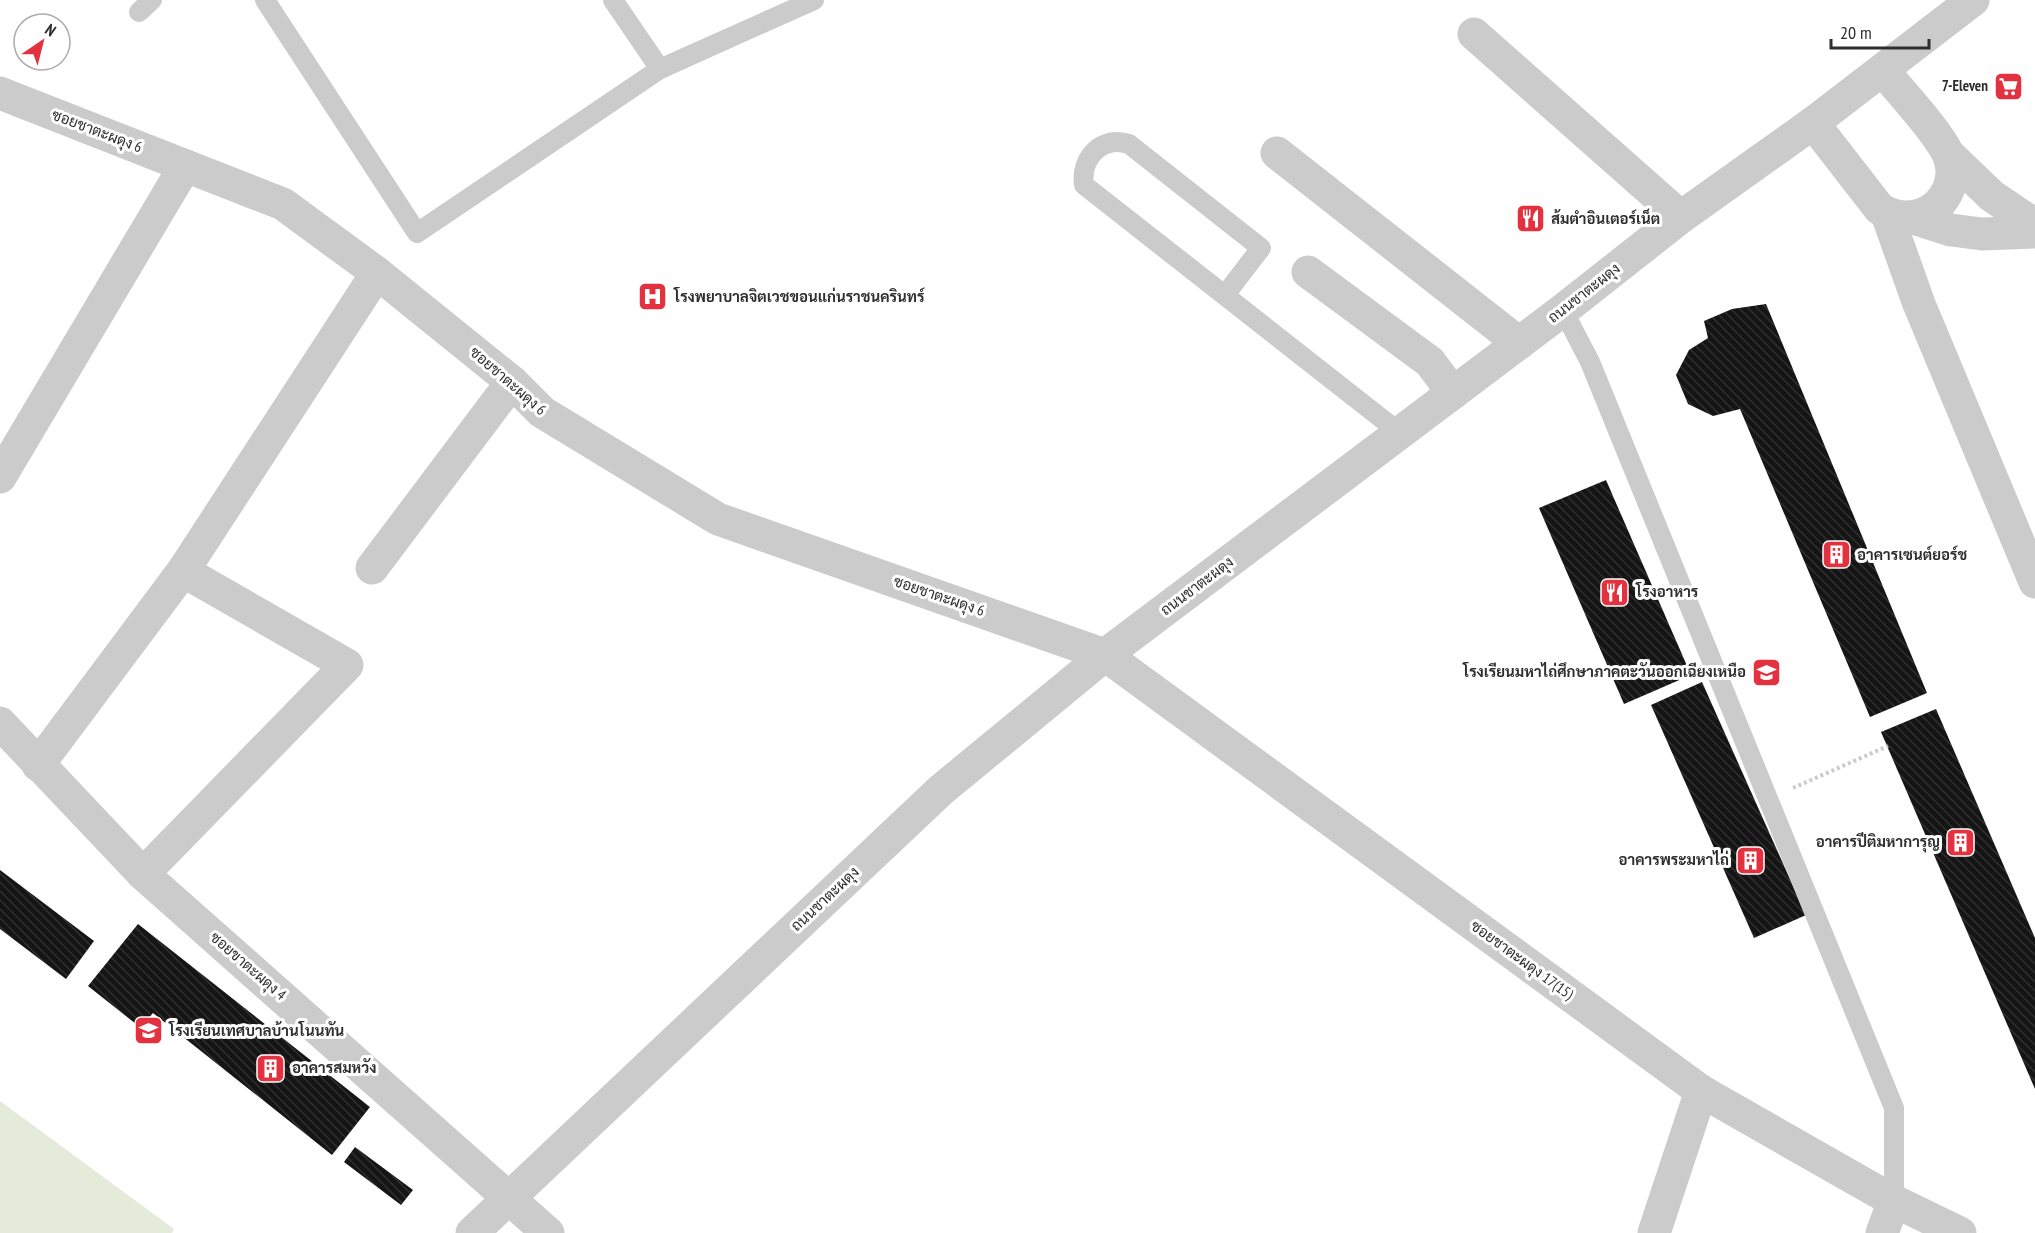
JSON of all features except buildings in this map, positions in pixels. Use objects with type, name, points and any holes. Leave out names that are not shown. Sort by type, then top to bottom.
[{"type":"street","name":"ถนนชาตะผดุง","points":[[471,1233],[941,790],[1105,655],[1563,310],[1681,217],[1813,123],[1972,0]]},
{"type":"street","points":[[1474,34],[1681,217]]},
{"type":"street","points":[[1883,70],[1949,155],[1992,196],[2035,225]]},
{"type":"street","name":"ซอยชาตะผดุง 6","points":[[0,93],[283,204],[377,273],[512,382],[542,412],[718,519],[1105,655]]},
{"type":"street","points":[[1813,123],[1898,216],[1919,304],[2035,582]]},
{"type":"street","points":[[1277,153],[1519,343]]},
{"type":"street","points":[[1898,216],[1932,210],[1947,193],[1952,173],[1949,155]]},
{"type":"street","points":[[0,477],[185,166]]},
{"type":"street","points":[[1898,216],[1951,230],[1982,234],[2035,232]]},
{"type":"street","points":[[1308,272],[1430,362],[1453,393]]},
{"type":"street","points":[[38,765],[183,571],[377,273]]},
{"type":"street","points":[[372,568],[512,382]]},
{"type":"street","points":[[143,874],[347,665],[183,571]]},
{"type":"street","name":"ซอยชาตะผดุง 17(15)","points":[[1105,655],[1701,1091],[1894,1201],[1960,1233]]},
{"type":"street","name":"ซอยขาตะผดุง 4","points":[[0,723],[143,874],[548,1233]]},
{"type":"street","points":[[1654,1233],[1701,1091]]},
{"type":"street","points":[[1882,1233],[1894,1201]]},
{"type":"lane","points":[[265,0],[417,233],[660,69],[814,0]]},
{"type":"lane","points":[[613,0],[660,69]]},
{"type":"lane","points":[[1225,295],[1261,248],[1129,144],[1120,141],[1096,148],[1084,167],[1084,185],[1400,433]]},
{"type":"lane","points":[[1563,310],[1590,362],[1894,1108],[1894,1201]]},
{"type":"path","points":[[1768,799],[1888,746]]},
{"type":"green space","points":[[0,1101],[174,1229],[172,1233],[0,1233]]},
{"type":"place","name":"7-Eleven","points":[[2009,86]]},
{"type":"place","name":"ส้มตำอินเตอร์เน็ต","points":[[1530,219]]},
{"type":"place","name":"โรงพยาบาลจิตเวชขอนแก่นราชนครินทร์","points":[[653,297]]},
{"type":"place","name":"อาคารเซนต์ยอร์ช","points":[[1836,555]]},
{"type":"place","name":"โรงอาหาร","points":[[1615,592]]},
{"type":"place","name":"โรงเรียนมหาไถ่ศึกษาภาคตะวันออกเฉียงเหนือ","points":[[1767,672]]},
{"type":"place","name":"อาคารปีติมหาการุญ","points":[[1961,842]]},
{"type":"place","name":"อาคารพระมหาไถ่","points":[[1750,860]]},
{"type":"place","name":"โรงเรียนเทศบาลบ้านโนนทัน","points":[[148,1031]]},
{"type":"place","name":"อาคารสมหวัง","points":[[271,1068]]}]
